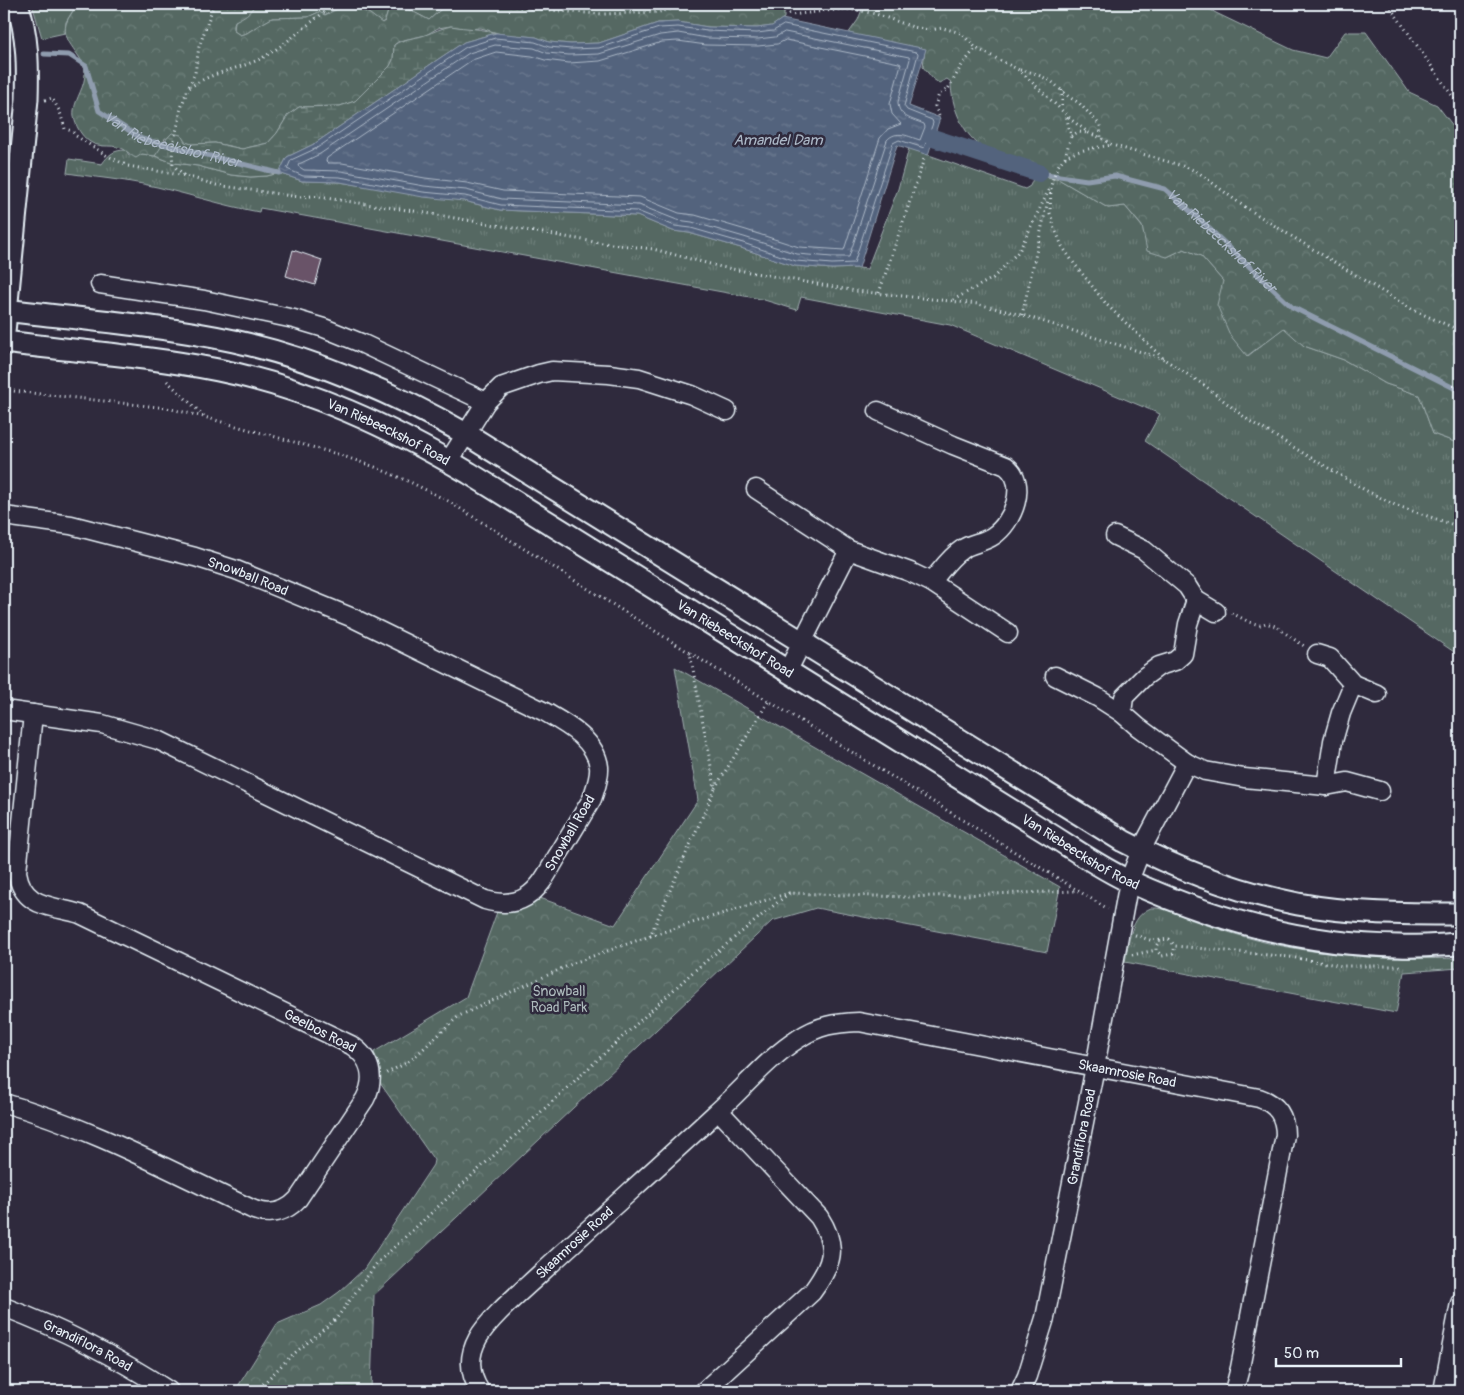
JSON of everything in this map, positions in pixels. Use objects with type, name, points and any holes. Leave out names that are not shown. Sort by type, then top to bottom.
[{"type":"street","points":[[4,332],[26,99],[27,63],[17,4]]},
{"type":"street","points":[[100,284],[204,300],[294,319],[324,328],[486,402]]},
{"type":"street","points":[[5,311],[162,328],[235,342],[306,362],[361,383],[438,418],[466,434],[1141,850],[1223,884],[1298,904],[1387,914],[1460,914]]},
{"type":"street","name":"Van Riebeeckshof Road","points":[[4,342],[162,360],[242,376],[306,395],[387,427],[449,461],[1129,882],[1229,919],[1301,936],[1376,945],[1460,944]]},
{"type":"street","points":[[449,461],[486,402],[501,387],[552,371],[609,374],[639,378],[692,395],[726,410]]},
{"type":"street","points":[[878,411],[953,445],[1006,466],[1016,478],[1018,489],[1016,499],[1005,523],[997,533],[990,538],[963,548],[931,582]]},
{"type":"street","points":[[756,488],[849,550],[910,572],[931,582],[1008,633]]},
{"type":"street","name":"Snowball Road","points":[[4,516],[71,525],[195,557],[236,570],[353,618],[545,712],[567,725],[582,737],[593,750],[599,767],[598,782],[592,798],[539,886],[516,902],[495,903],[485,900],[158,740],[102,724],[4,710]]},
{"type":"street","points":[[1115,536],[1144,550],[1187,586],[1196,600],[1216,612]]},
{"type":"street","points":[[788,670],[849,550]]},
{"type":"street","points":[[1122,713],[1124,698],[1144,677],[1160,666],[1175,661],[1183,654],[1188,624],[1196,600]]},
{"type":"street","points":[[1317,654],[1330,658],[1353,684],[1377,694]]},
{"type":"street","points":[[1055,676],[1098,697],[1187,762],[1205,771],[1244,778],[1326,786],[1347,782],[1380,791]]},
{"type":"street","points":[[1326,786],[1333,741],[1341,713],[1353,684]]},
{"type":"street","name":"Geelbos Road","points":[[4,1103],[37,1113],[95,1136],[254,1210],[272,1213],[288,1208],[298,1198],[365,1099],[371,1081],[368,1063],[364,1056],[351,1044],[80,914],[44,905],[25,894],[19,885],[17,872],[34,714]]},
{"type":"street","name":"Grandiflora Road","points":[[1020,1391],[1045,1318],[1129,882],[1141,850],[1187,762]]},
{"type":"street","name":"Skaamrosie Road","points":[[480,1391],[474,1382],[470,1366],[472,1351],[478,1337],[494,1318],[592,1225],[779,1054],[798,1039],[818,1028],[836,1023],[859,1022],[1259,1098],[1274,1105],[1283,1119],[1285,1135],[1234,1391]]},
{"type":"street","points":[[704,1391],[812,1292],[823,1278],[829,1264],[832,1247],[828,1231],[819,1218],[718,1111]]},
{"type":"street","points":[[1443,1391],[1460,1303]]},
{"type":"street","name":"Grandiflora Road","points":[[4,1307],[74,1336],[112,1356],[169,1391]]},
{"type":"path","points":[[184,175],[173,164],[172,150],[175,131],[179,124],[180,110],[194,72],[199,47],[214,4]]},
{"type":"path","points":[[188,89],[204,78],[243,66],[279,48],[336,4]]},
{"type":"path","points":[[490,4],[604,14],[658,12],[694,4],[710,7],[722,4]]},
{"type":"path","points":[[727,4],[764,9],[777,4],[791,15],[844,9],[856,10],[876,14],[912,28],[929,30],[943,28],[961,33],[976,48],[1019,70],[1034,73],[1051,81],[1062,89],[1100,124],[1100,138]]},
{"type":"path","points":[[844,9],[846,4]]},
{"type":"path","points":[[856,10],[857,4]]},
{"type":"path","points":[[1388,4],[1460,107]]},
{"type":"path","points":[[939,116],[935,106],[939,94],[948,89],[962,65],[976,48]]},
{"type":"path","points":[[1019,70],[1066,115],[1089,133],[1112,145],[1186,166],[1198,172],[1283,231],[1406,306],[1460,332]]},
{"type":"path","points":[[1062,89],[1062,110]]},
{"type":"path","points":[[26,99],[45,100],[52,98],[60,112],[65,128],[106,156],[128,166],[184,175],[216,185],[299,197],[321,197],[595,242],[653,249],[722,267],[787,280],[978,304],[1022,315],[1164,359]]},
{"type":"path","points":[[1022,315],[1055,172],[1065,158],[1071,136],[1066,115]]},
{"type":"path","points":[[1071,136],[1078,132],[1089,133]]},
{"type":"path","points":[[1065,158],[1084,150],[1112,145]]},
{"type":"path","points":[[879,293],[925,156]]},
{"type":"path","points":[[952,300],[993,278],[1019,251],[1051,188]]},
{"type":"path","points":[[1051,188],[1050,213],[1055,229],[1073,262],[1107,305],[1164,359],[1204,385],[1248,420],[1365,490],[1396,505],[1460,527]]},
{"type":"path","points":[[163,377],[204,417]]},
{"type":"path","points":[[1216,612],[1225,609],[1249,622],[1260,625],[1266,623],[1276,626],[1317,654]]},
{"type":"path","points":[[690,653],[1109,910],[1121,928],[1153,941],[1169,938],[1175,946],[1174,952],[1169,956],[1162,956],[1156,950]]},
{"type":"path","points":[[715,788],[768,702]]},
{"type":"path","points":[[650,936],[789,894],[906,897],[1076,890]]},
{"type":"path","points":[[256,1391],[290,1357],[336,1319],[377,1263],[694,971],[789,894]]},
{"type":"path","points":[[1156,950],[1160,939]]},
{"type":"path","points":[[1175,946],[1290,957],[1343,966],[1404,966]]},
{"type":"path","points":[[1116,957],[1156,950]]},
{"type":"green space","points":[[32,4],[77,4],[66,22],[65,33],[42,38]]},
{"type":"green space","points":[[77,4],[254,4],[249,12],[235,21],[234,31],[240,35],[247,33],[272,18],[308,17],[319,12],[325,15],[350,5],[370,14],[382,23],[385,21],[389,8],[405,8],[429,20],[447,4],[794,4],[787,6],[784,18],[772,26],[757,28],[708,27],[678,22],[658,23],[599,43],[571,44],[549,42],[536,37],[501,34],[481,28],[465,29],[451,26],[438,28],[426,35],[399,41],[394,45],[393,60],[390,66],[355,101],[340,106],[299,107],[288,115],[277,133],[268,143],[242,149],[215,143],[192,144],[165,138],[162,148],[155,156],[142,154],[136,158],[120,148],[100,146],[88,141],[80,132],[75,121],[74,110],[84,83],[85,73],[84,66],[65,31],[67,21]]},
{"type":"green space","points":[[254,4],[447,4],[429,20],[406,8],[389,8],[385,21],[381,23],[370,14],[335,10],[325,15],[319,12],[308,17],[272,18],[247,33],[240,35],[234,31],[235,21],[254,7]]},
{"type":"green space","points":[[864,4],[1201,4],[1293,50],[1326,58],[1345,32],[1366,32],[1409,92],[1437,105],[1460,135],[1460,444],[1433,434],[1419,395],[1386,384],[1344,360],[1304,346],[1284,328],[1247,356],[1230,335],[1217,305],[1223,281],[1201,256],[1184,249],[1167,257],[1147,251],[1142,226],[1125,206],[1108,208],[1060,180],[1028,172],[1027,167],[1022,163],[985,149],[970,136],[960,120],[953,101],[951,82],[947,79],[939,83],[923,67],[925,49],[848,34],[858,20]]},
{"type":"green space","points":[[451,26],[496,33],[464,42],[314,144],[287,157],[279,173],[250,177],[231,175],[198,166],[174,163],[155,156],[172,133],[181,135],[185,142],[192,144],[215,143],[242,149],[268,143],[277,133],[288,115],[299,107],[340,106],[355,101],[390,66],[393,60],[394,45],[397,43]]},
{"type":"green space","points":[[4,29],[10,63],[10,80],[4,167]]},
{"type":"green space","points":[[909,148],[1025,189],[1030,186],[1035,174],[1060,180],[1108,208],[1125,206],[1167,257],[1184,249],[1201,256],[1223,281],[1248,356],[1284,327],[1304,346],[1344,360],[1386,384],[1419,395],[1433,434],[1460,444],[1460,656],[1145,441],[1160,414],[950,325],[801,297],[797,310],[761,299],[260,208],[259,212],[143,184],[67,173],[69,159],[102,164],[112,153],[126,150],[129,155],[155,156],[174,163],[198,166],[231,175],[251,177],[279,173],[302,181],[339,182],[464,201],[500,210],[637,216],[673,231],[689,233],[795,266],[867,269],[898,189]]},
{"type":"green space","name":"Snowball Road Park","points":[[675,667],[1060,887],[1047,952],[816,908],[772,921],[374,1295],[371,1391],[235,1391],[277,1324],[321,1305],[339,1292],[364,1269],[433,1165],[434,1160],[380,1083],[380,1069],[374,1052],[466,997],[497,912],[520,910],[540,898],[615,925],[698,800]]},
{"type":"green space","points":[[1151,908],[1169,911],[1231,933],[1288,947],[1362,956],[1460,958],[1460,968],[1404,972],[1396,1013],[1125,962],[1129,939],[1135,924],[1144,912]]},
{"type":"water","name":"Amandel Dam","points":[[782,19],[926,49],[909,106],[940,118],[928,155],[897,145],[859,268],[832,269],[795,266],[689,233],[673,231],[637,216],[500,210],[464,201],[423,197],[340,182],[302,181],[279,173],[287,157],[314,144],[464,42],[496,33],[536,37],[549,42],[571,44],[599,43],[658,23],[678,22],[708,27],[757,28],[772,26]]},
{"type":"building","points":[[293,250],[322,260],[315,285],[286,276]]},
{"type":"waterway","name":"Van Riebeeckshof River","points":[[44,54],[69,55],[86,66],[99,111],[142,139],[279,173]]},
{"type":"waterway","name":"Van Riebeeckshof River","points":[[4,67],[8,56]]},
{"type":"waterway","name":"Van Riebeeckshof River","points":[[933,138],[1039,173]]},
{"type":"waterway","name":"Van Riebeeckshof River","points":[[1039,173],[1087,180],[1115,176],[1165,189],[1292,307],[1460,391]]}]
